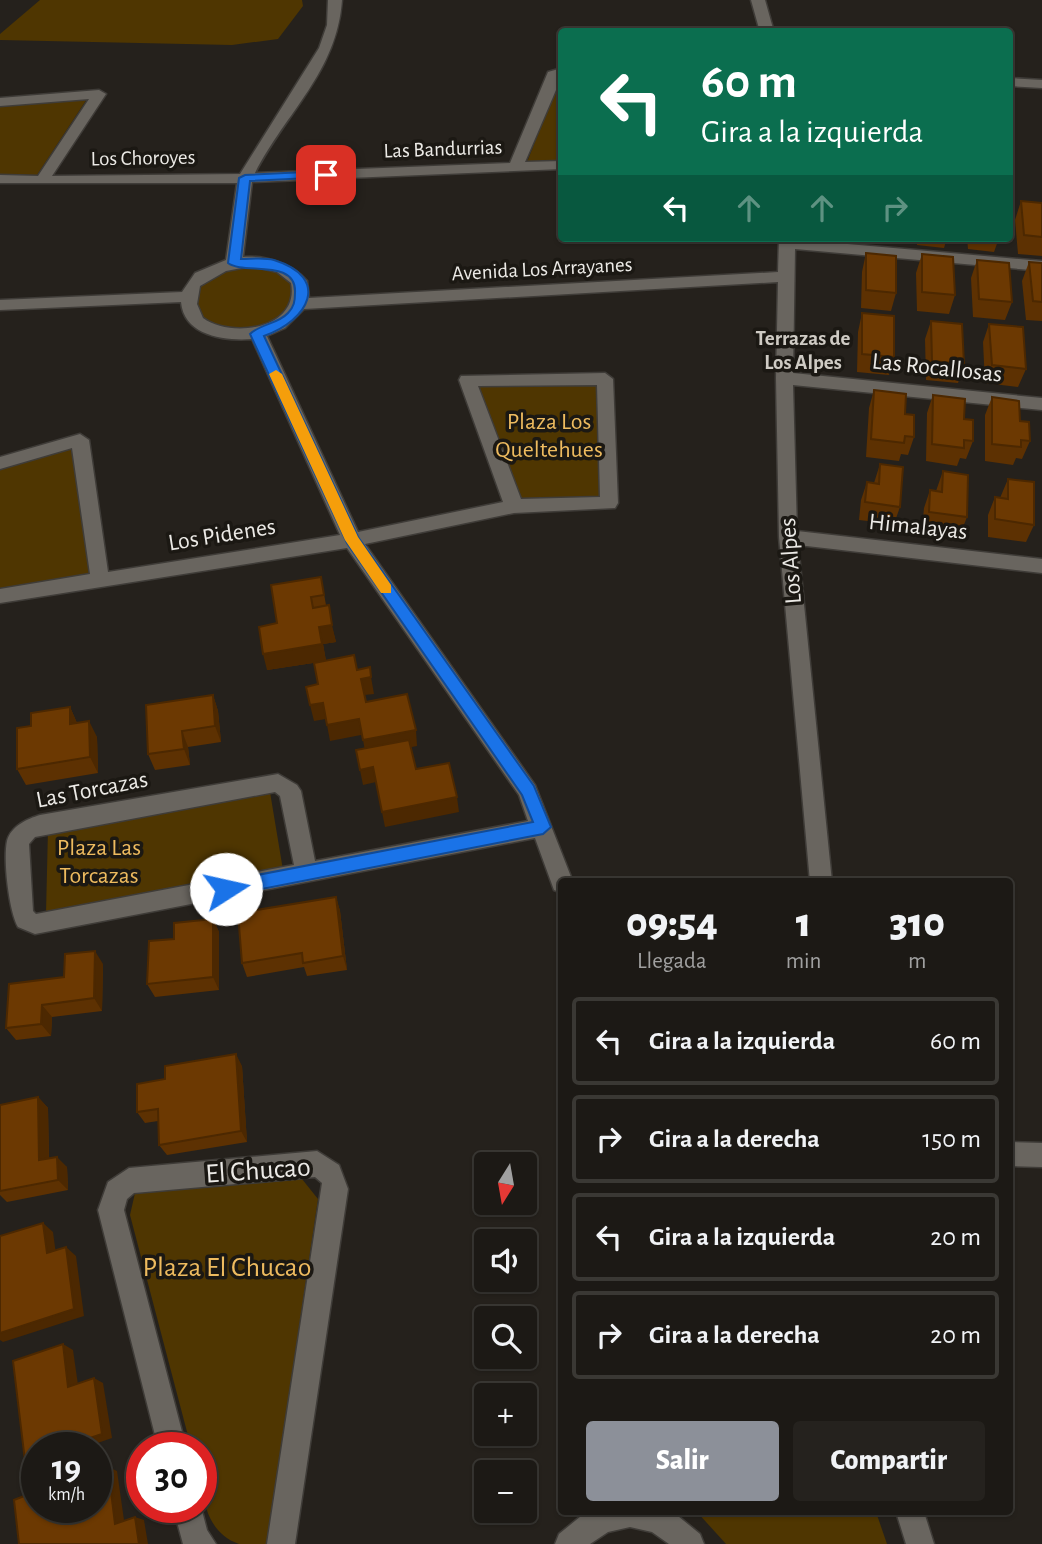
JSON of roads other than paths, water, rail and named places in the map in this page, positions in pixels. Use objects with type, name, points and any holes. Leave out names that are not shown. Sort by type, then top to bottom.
[{"type":"street","points":[[234,263],[245,178],[323,54],[334,20],[335,0]]},
{"type":"street","points":[[758,0],[765,28]]},
{"type":"street","name":"Las Bandurrias","points":[[516,167],[555,72],[558,72]]},
{"type":"street","points":[[1013,82],[1042,84]]},
{"type":"street","name":"Los Choroyes","points":[[0,102],[99,94],[42,181]]},
{"type":"street","name":"Las Bandurrias","points":[[245,178],[558,165]]},
{"type":"street","name":"Los Choroyes","points":[[0,179],[42,181],[245,178]]},
{"type":"street","name":"Los Alpes","points":[[787,242],[784,378],[788,537],[821,878]]},
{"type":"street","points":[[797,242],[1042,266]]},
{"type":"street","points":[[252,261],[282,267],[295,276],[302,287],[301,303],[293,316],[276,327],[257,334],[233,335],[199,324],[190,313],[188,297],[200,278],[234,263],[252,261]]},
{"type":"street","name":"Avenida Los Arrayanes","points":[[301,303],[785,277]]},
{"type":"street","points":[[0,305],[188,297]]},
{"type":"street","points":[[257,334],[352,540],[528,791],[560,878]]},
{"type":"street","name":"Las Rocallosas","points":[[784,378],[1042,404]]},
{"type":"street","name":"Los Pidenes","points":[[0,596],[352,540],[514,506],[609,503],[605,379],[467,380],[514,506]]},
{"type":"street","points":[[0,463],[80,440],[100,579]]},
{"type":"street","name":"Himalayas","points":[[788,537],[1042,566]]},
{"type":"street","name":"Las Torcazas","points":[[307,874],[290,791],[278,783],[40,824],[27,830],[19,842],[22,912],[26,920],[35,923],[307,874],[543,827]]},
{"type":"street","points":[[1013,1154],[1042,1155]]},
{"type":"street","name":"El Chucao","points":[[168,1432],[111,1210],[117,1191],[130,1181],[317,1164],[324,1167],[335,1180],[335,1189],[281,1544]]},
{"type":"street","points":[[569,1544],[585,1527],[607,1515]]},
{"type":"street","points":[[647,1515],[677,1529],[690,1544]]},
{"type":"street","points":[[911,1515],[920,1544]]},
{"type":"street","points":[[191,1523],[195,1539],[202,1544]]},
{"type":"district","name":"Terrazas de Los Alpes","points":[[803,350]]},
{"type":"park label","name":"Plaza Los Queltehues","points":[[549,436]]},
{"type":"park label","name":"Plaza Las Torcazas","points":[[99,862]]},
{"type":"park label","name":"Plaza El Chucao","points":[[227,1268]]}]
